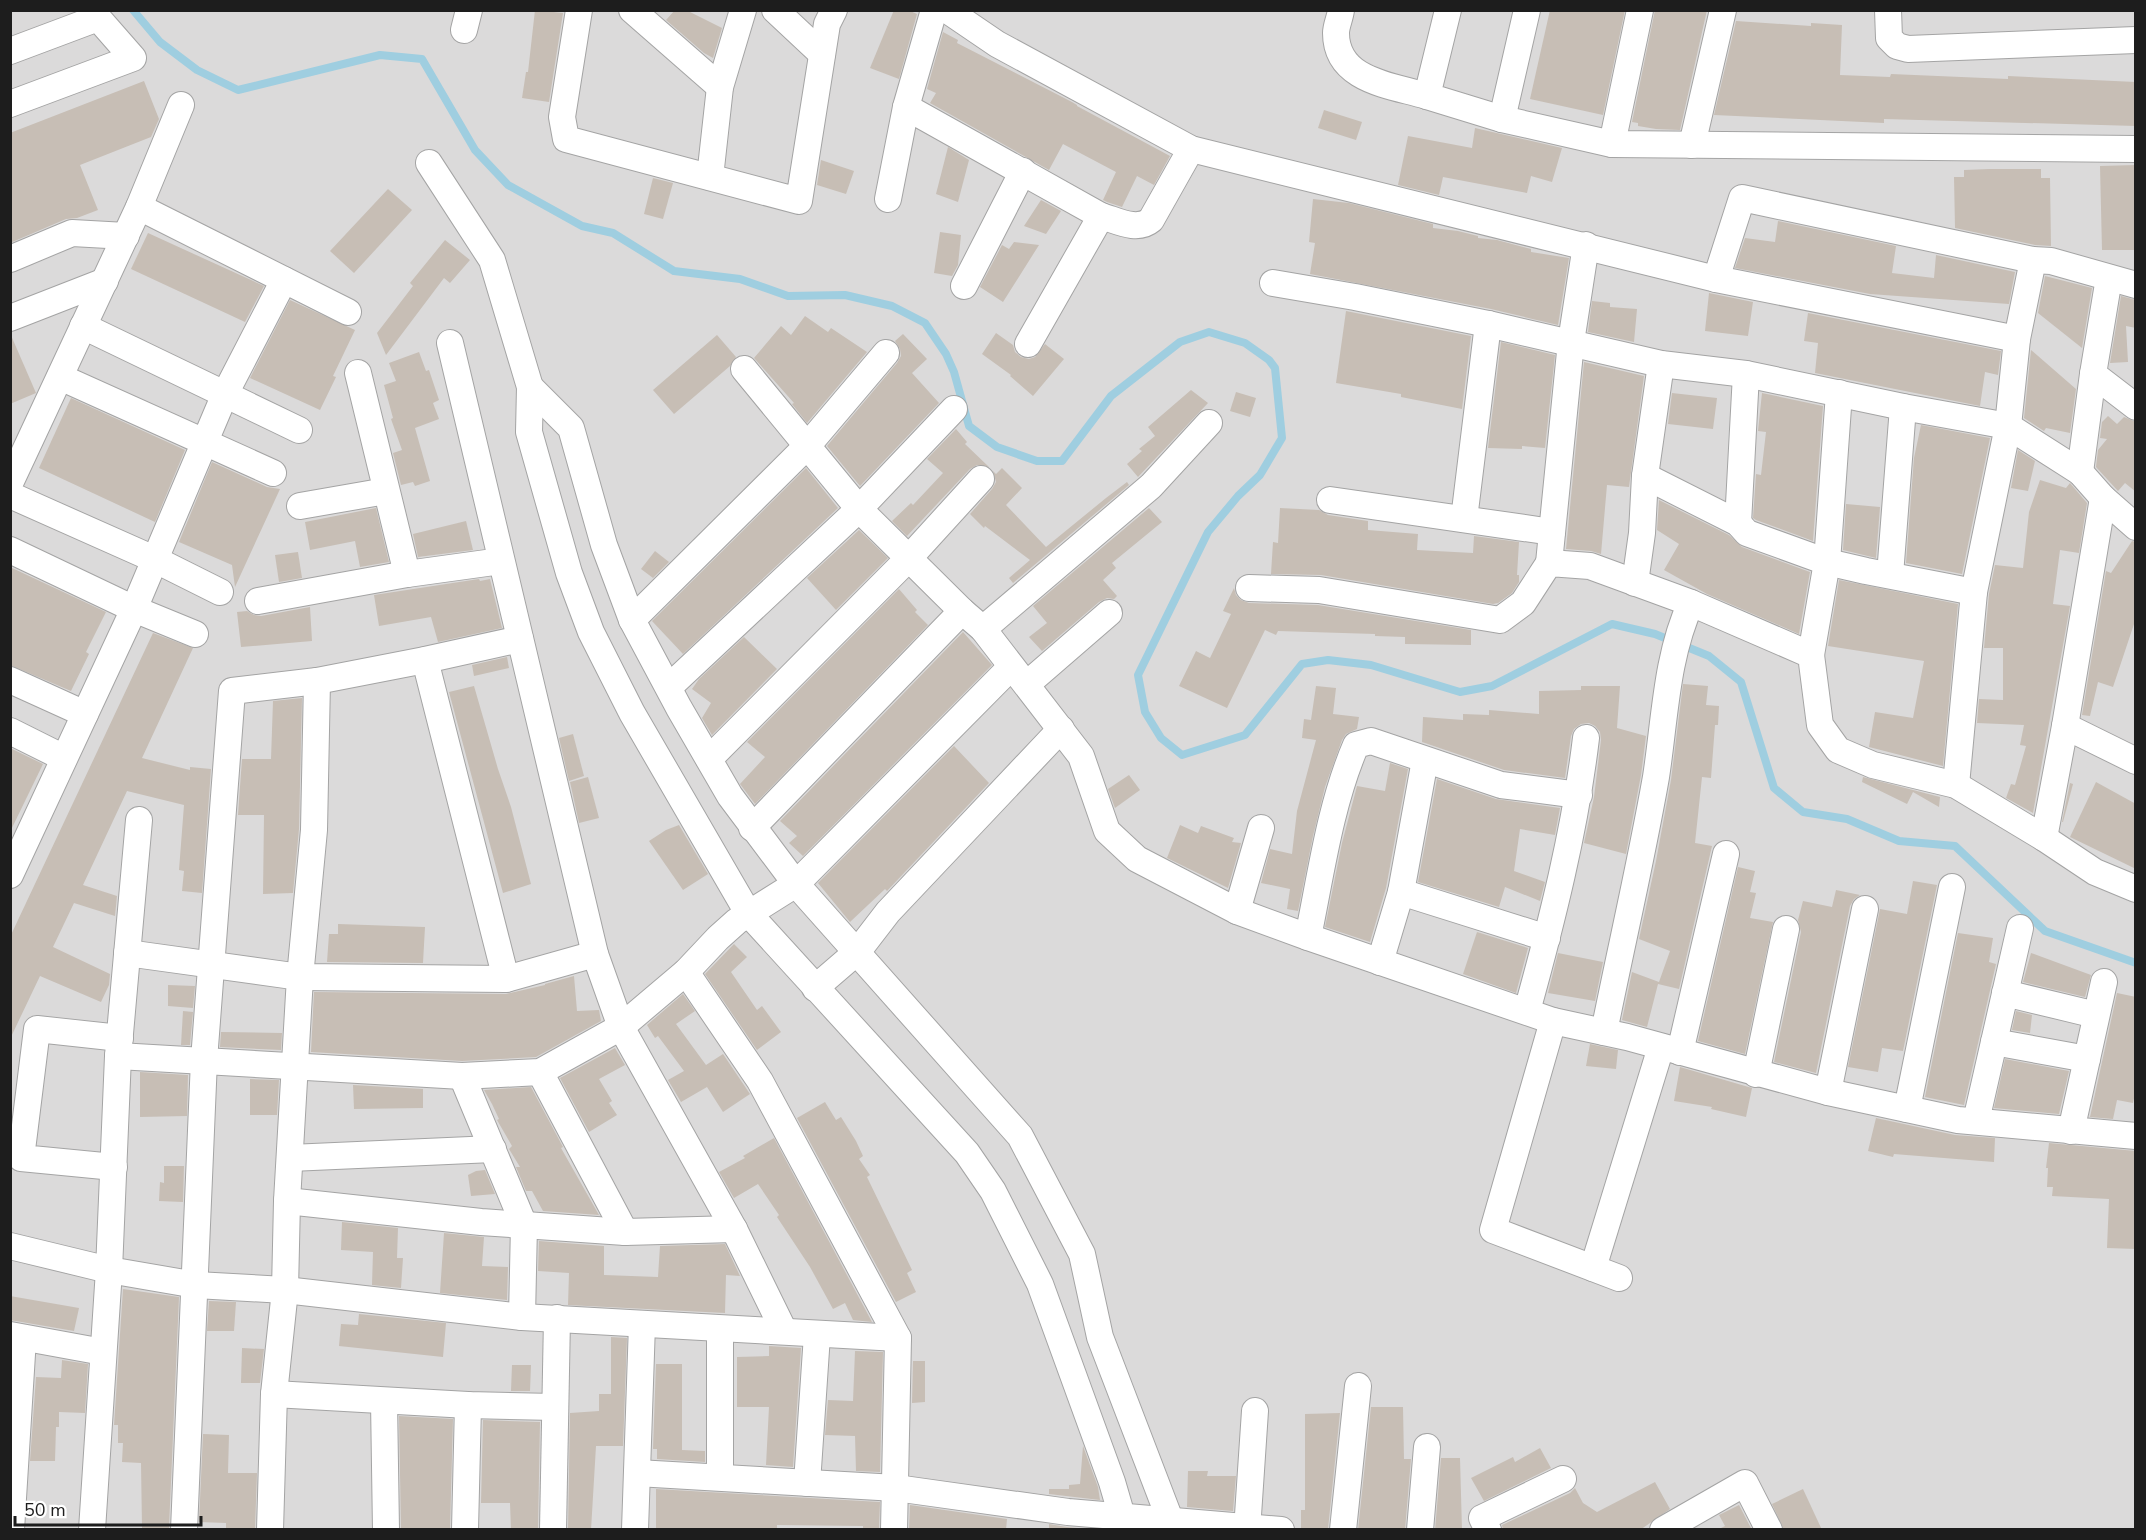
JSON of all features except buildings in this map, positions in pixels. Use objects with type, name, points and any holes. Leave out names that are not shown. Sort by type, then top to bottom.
[{"type":"street","points":[[579,10],[562,117],[566,139],[799,201],[826,24],[834,10]]},
{"type":"street","points":[[632,10],[720,87]]},
{"type":"street","points":[[710,177],[720,87],[742,10]]},
{"type":"street","points":[[775,10],[822,54]]},
{"type":"street","points":[[888,199],[906,107],[934,10]]},
{"type":"street","points":[[947,10],[997,44],[1191,149],[1716,279],[2017,339]]},
{"type":"street","points":[[1341,10],[1336,33],[1340,58],[1358,75],[1502,119],[1612,144],[2136,149]]},
{"type":"street","points":[[1427,96],[1448,10]]},
{"type":"street","points":[[1502,119],[1527,10]]},
{"type":"street","points":[[1612,144],[1640,10]]},
{"type":"street","points":[[1692,144],[1723,10]]},
{"type":"street","points":[[1888,10],[1889,38],[1897,46],[1908,49],[2136,40]]},
{"type":"street","points":[[10,51],[98,18],[133,58],[10,104]]},
{"type":"street","points":[[13,474],[126,236],[180,105]]},
{"type":"street","points":[[906,107],[1101,216],[1134,226],[1147,224],[1151,220],[1191,149]]},
{"type":"street","points":[[429,163],[492,260],[530,387],[529,432],[569,573],[591,632],[743,917],[815,988],[967,1153],[993,1191],[1040,1284],[1112,1482],[1124,1523]]},
{"type":"street","points":[[964,286],[1023,171]]},
{"type":"street","points":[[1716,279],[1742,198],[2034,260],[2051,261],[2136,285]]},
{"type":"street","points":[[139,207],[348,312]]},
{"type":"street","points":[[1028,344],[1101,216]]},
{"type":"street","points":[[10,259],[72,233],[126,236]]},
{"type":"street","points":[[1249,588],[1328,592],[1500,620],[1523,603],[1549,563],[1571,342],[1586,245]]},
{"type":"street","points":[[1956,785],[1974,592],[2008,426],[2017,339],[2034,260]]},
{"type":"street","points":[[2080,472],[2109,278]]},
{"type":"street","points":[[10,875],[134,609],[225,394],[284,280]]},
{"type":"street","points":[[10,318],[105,281]]},
{"type":"street","points":[[1274,283],[1488,324],[1661,364],[1746,374],[1903,407],[2008,426],[2080,472],[2103,498],[2136,527]]},
{"type":"street","points":[[1464,519],[1488,324]]},
{"type":"street","points":[[83,326],[299,430]]},
{"type":"street","points":[[450,343],[595,954],[621,1027],[734,1229],[784,1331]]},
{"type":"street","points":[[632,620],[808,445],[886,353]]},
{"type":"street","points":[[1635,583],[1642,533],[1645,477],[1661,364]]},
{"type":"street","points":[[744,369],[859,509],[983,629],[1081,756],[1107,831],[1137,860],[1237,910],[1308,937],[1553,1021],[1604,1032],[1828,1092],[1907,1109],[1976,1121],[2136,1136]]},
{"type":"street","points":[[358,373],[407,574]]},
{"type":"street","points":[[1738,523],[1746,374]]},
{"type":"street","points":[[2094,374],[2136,407]]},
{"type":"street","points":[[60,377],[273,473]]},
{"type":"street","points":[[530,387],[571,428],[603,545],[632,620],[709,759],[752,828],[796,884],[858,951],[1020,1136],[1082,1254],[1100,1337],[1172,1525]]},
{"type":"street","points":[[1839,393],[1827,562],[1811,655],[1820,725],[1838,750],[1873,765],[1956,785],[2095,872],[2136,889]]},
{"type":"street","points":[[1890,575],[1903,407]]},
{"type":"street","points":[[669,687],[859,509],[954,409]]},
{"type":"street","points":[[983,629],[1151,486],[1209,423]]},
{"type":"street","points":[[1645,477],[1738,523],[1747,533],[1827,562],[1974,592]]},
{"type":"street","points":[[709,759],[909,558],[981,479]]},
{"type":"street","points":[[300,506],[387,491]]},
{"type":"street","points":[[10,495],[154,559],[220,592]]},
{"type":"street","points":[[2044,838],[2103,498]]},
{"type":"street","points":[[1330,500],[1552,532]]},
{"type":"street","points":[[10,550],[134,609],[195,634]]},
{"type":"street","points":[[258,601],[407,574],[501,561]]},
{"type":"street","points":[[1549,563],[1590,566],[1635,583],[1686,613],[1811,655]]},
{"type":"street","points":[[752,828],[962,611]]},
{"type":"street","points":[[114,1167],[21,1158],[38,1029],[119,1047],[204,1060],[462,1076],[540,1072],[621,1027],[686,972],[718,938],[743,917],[796,884],[1019,676],[1109,613]]},
{"type":"street","points":[[1604,1032],[1655,778],[1670,673],[1686,613]]},
{"type":"street","points":[[184,1530],[204,1060],[232,692],[316,681],[520,639]]},
{"type":"street","points":[[425,660],[506,980]]},
{"type":"street","points":[[10,680],[85,714]]},
{"type":"street","points":[[270,1530],[274,1394],[285,1290],[287,1201],[300,977],[314,830],[316,681]]},
{"type":"street","points":[[2065,726],[2136,761]]},
{"type":"street","points":[[815,988],[858,951],[888,912],[1061,729]]},
{"type":"street","points":[[10,731],[64,758]]},
{"type":"street","points":[[1527,1011],[1547,938],[1579,795],[1586,738]]},
{"type":"street","points":[[1308,937],[1330,832],[1347,764],[1356,745],[1371,741],[1501,784],[1579,795]]},
{"type":"street","points":[[1380,962],[1401,892],[1425,760]]},
{"type":"street","points":[[92,1530],[109,1270],[119,1047],[139,820]]},
{"type":"street","points":[[1237,910],[1261,828]]},
{"type":"street","points":[[1593,1268],[1671,1050],[1726,854]]},
{"type":"street","points":[[1907,1109],[1952,886]]},
{"type":"street","points":[[1401,892],[1547,938]]},
{"type":"street","points":[[1828,1092],[1865,909]]},
{"type":"street","points":[[1976,1121],[2020,928]]},
{"type":"street","points":[[1756,1074],[1786,929]]},
{"type":"street","points":[[127,953],[300,977],[506,980],[595,954]]},
{"type":"street","points":[[686,972],[760,1081],[898,1338],[894,1530]]},
{"type":"street","points":[[2071,1131],[2104,982]]},
{"type":"street","points":[[2006,993],[2096,1015]]},
{"type":"street","points":[[1553,1021],[1493,1230],[1619,1278]]},
{"type":"street","points":[[1994,1042],[2087,1059]]},
{"type":"street","points":[[540,1072],[625,1232]]},
{"type":"street","points":[[462,1076],[524,1225],[522,1317]]},
{"type":"street","points":[[290,1158],[493,1149]]},
{"type":"street","points":[[287,1201],[524,1225],[625,1232],[734,1229]]},
{"type":"street","points":[[10,1246],[109,1270],[196,1285],[285,1290],[522,1317],[898,1338]]},
{"type":"street","points":[[553,1530],[557,1318]]},
{"type":"street","points":[[634,1530],[642,1324]]},
{"type":"street","points":[[720,1329],[720,1477]]},
{"type":"street","points":[[807,1483],[817,1335]]},
{"type":"street","points":[[12,1530],[17,1336],[103,1352]]},
{"type":"street","points":[[1343,1530],[1358,1386]]},
{"type":"street","points":[[274,1394],[468,1405],[555,1407]]},
{"type":"street","points":[[384,1401],[386,1530]]},
{"type":"street","points":[[465,1530],[468,1405]]},
{"type":"street","points":[[1247,1528],[1255,1411]]},
{"type":"street","points":[[1420,1530],[1427,1447]]},
{"type":"street","points":[[637,1473],[896,1488],[1068,1512],[1124,1523],[1281,1530]]},
{"type":"street","points":[[1488,1530],[1482,1518],[1563,1479]]},
{"type":"street","points":[[1673,1527],[1745,1483],[1769,1530]]},
{"type":"shaded area","points":[[11,11],[2135,11],[2135,1529],[11,1529]]},
{"type":"waterway","points":[[133,10],[160,42],[197,70],[238,90],[380,55],[422,59],[475,150],[508,185],[582,226],[613,233],[674,271],[740,279],[788,296],[845,295],[892,306],[925,323],[946,354],[954,372],[969,426],[997,447],[1037,461],[1062,461],[1111,396],[1180,342],[1209,332],[1245,343],[1269,360],[1275,368],[1282,438],[1260,475],[1238,496],[1208,532],[1138,675],[1145,712],[1161,738],[1182,755],[1245,735],[1302,664],[1328,660],[1371,665],[1460,692],[1492,686],[1612,624],[1655,634],[1709,656],[1741,682],[1774,788],[1803,812],[1847,819],[1899,841],[1955,846],[2045,931],[2136,963]]}]
